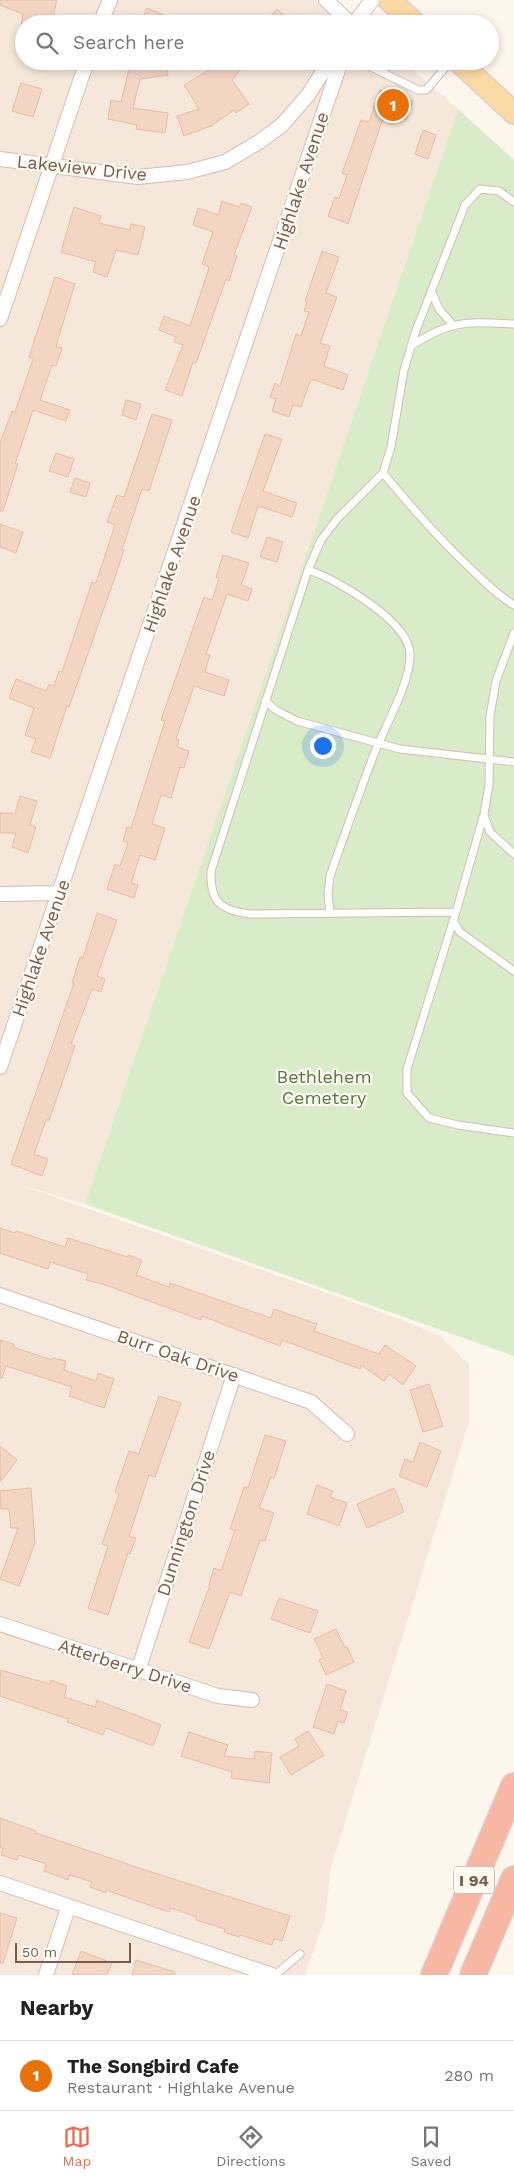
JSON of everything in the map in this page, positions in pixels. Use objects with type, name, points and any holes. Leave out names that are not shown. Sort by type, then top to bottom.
[{"type":"highway","name":"I 94","points":[[434,1975],[514,1786]]},
{"type":"highway","name":"I 94","points":[[473,1975],[514,1879]]},
{"type":"main road","points":[[389,0],[406,15]]},
{"type":"main road","points":[[468,70],[514,113]]},
{"type":"street","points":[[104,15],[110,0]]},
{"type":"street","points":[[326,0],[342,15]]},
{"type":"street","points":[[360,15],[372,0]]},
{"type":"street","points":[[0,319],[84,70]]},
{"type":"street","name":"Lakeview Drive","points":[[0,159],[138,177],[187,172],[225,162],[259,142],[282,125],[308,95],[324,70]]},
{"type":"street","name":"Highlake Avenue","points":[[0,1067],[338,70]]},
{"type":"street","points":[[0,894],[60,893]]},
{"type":"street","name":"Burr Oak Drive","points":[[0,1295],[311,1402],[347,1434]]},
{"type":"street","name":"Dunnington Drive","points":[[138,1671],[234,1375]]},
{"type":"street","name":"Atterberry Drive","points":[[0,1624],[218,1696],[252,1700]]},
{"type":"street","points":[[0,1883],[68,1908],[273,1975]]},
{"type":"street","points":[[46,1975],[68,1908]]},
{"type":"lane","points":[[377,70],[418,90],[426,90],[443,70]]},
{"type":"lane","points":[[456,912],[250,914],[231,912],[216,900],[211,887],[211,871],[218,844],[308,570],[321,540],[365,489],[383,473],[391,447],[404,370],[411,346],[465,205],[480,189],[499,191],[514,202]]},
{"type":"lane","points":[[432,293],[439,309],[453,325]]},
{"type":"lane","points":[[411,346],[432,332],[465,322],[514,324]]},
{"type":"lane","points":[[383,473],[414,510],[459,558],[501,598],[514,605]]},
{"type":"lane","points":[[308,570],[336,581],[388,619],[405,636],[410,653],[407,675],[378,743],[330,876],[328,895],[330,913]]},
{"type":"lane","points":[[514,633],[496,682],[490,716],[489,785],[484,814],[454,921],[407,1068],[407,1093],[429,1118],[458,1125],[514,1133]]},
{"type":"lane","points":[[265,701],[276,710],[297,721],[400,749],[514,762]]},
{"type":"lane","points":[[484,814],[490,832],[514,854]]},
{"type":"lane","points":[[454,921],[460,932],[514,970]]},
{"type":"lane","points":[[273,1975],[300,1954]]},
{"type":"shaded area","points":[[0,0],[332,0],[349,15],[15,15],[15,70],[413,70],[458,109],[85,1204],[15,1183],[381,1312],[439,1335],[469,1364],[469,1422],[331,1867],[325,1919],[305,1975],[0,1975]]},
{"type":"green space","name":"Bethlehem Cemetery","points":[[458,109],[514,160],[514,1356],[85,1204]]},
{"type":"building","points":[[0,0],[57,0],[53,15],[23,15],[0,5]]},
{"type":"building","points":[[147,8],[164,15],[144,15]]},
{"type":"building","points":[[277,9],[283,15],[271,15]]},
{"type":"building","points":[[129,70],[167,70],[168,75],[140,79],[133,108],[168,113],[165,133],[136,129],[137,125],[108,119],[111,100],[121,102]]},
{"type":"building","points":[[209,70],[240,70],[232,80],[249,104],[236,113],[234,110],[211,126],[184,136],[177,116],[199,109],[184,85]]},
{"type":"building","points":[[21,83],[42,89],[33,117],[12,111]]},
{"type":"building","points":[[380,90],[413,101],[406,120],[385,112],[348,224],[328,216],[335,197],[339,199],[347,175],[342,173],[361,120],[369,122]]},
{"type":"building","points":[[423,130],[436,135],[428,159],[415,154]]},
{"type":"building","points":[[222,201],[239,207],[241,203],[252,207],[234,255],[237,256],[229,281],[226,279],[196,363],[193,362],[182,396],[165,390],[183,345],[174,342],[176,337],[159,330],[164,316],[190,326],[209,267],[202,264],[213,232],[193,225],[198,208],[218,215]]},
{"type":"building","points":[[74,207],[101,216],[99,223],[130,230],[131,224],[145,227],[138,255],[116,250],[107,277],[93,272],[96,262],[61,252]]},
{"type":"building","points":[[322,251],[339,257],[326,293],[337,297],[320,343],[330,346],[324,366],[348,375],[343,390],[311,379],[301,407],[293,405],[289,417],[272,411],[276,399],[270,397],[275,383],[280,386],[296,334],[301,336],[309,312],[304,311],[307,302],[305,301]]},
{"type":"building","points":[[55,277],[75,284],[56,346],[62,348],[56,366],[52,365],[40,400],[70,410],[66,421],[33,410],[15,464],[18,464],[3,511],[0,511],[0,443],[12,411],[15,412],[33,359],[29,357]]},
{"type":"building","points":[[126,400],[141,404],[136,420],[122,415]]},
{"type":"building","points":[[152,414],[172,420],[149,491],[142,489],[114,580],[69,707],[67,706],[50,758],[31,752],[36,739],[25,735],[34,708],[9,698],[16,679],[46,691],[49,684],[54,686],[59,671],[62,672],[92,582],[96,583],[115,525],[107,522],[117,495],[124,497]]},
{"type":"building","points":[[265,434],[282,439],[263,491],[297,503],[292,517],[258,506],[248,538],[231,532]]},
{"type":"building","points":[[56,453],[74,459],[68,477],[49,471]]},
{"type":"building","points":[[75,478],[90,483],[86,497],[70,492]]},
{"type":"building","points":[[0,524],[23,532],[16,553],[0,547]]},
{"type":"building","points":[[267,537],[283,542],[277,562],[260,557]]},
{"type":"building","points":[[223,555],[249,563],[241,585],[252,589],[248,601],[227,594],[206,654],[210,655],[205,672],[229,680],[224,696],[194,686],[176,739],[179,740],[177,747],[189,751],[184,768],[180,767],[171,798],[161,795],[152,824],[165,828],[155,860],[140,855],[131,883],[138,885],[134,898],[107,889],[115,864],[120,866],[128,843],[123,841],[127,827],[131,828],[165,721],[161,720],[204,597],[212,600],[219,578],[216,577]]},
{"type":"building","points":[[20,796],[37,801],[30,825],[36,827],[28,853],[12,847],[16,833],[0,833],[0,813],[15,813]]},
{"type":"building","points":[[97,913],[117,920],[97,976],[105,979],[101,992],[92,989],[71,1044],[75,1046],[49,1120],[46,1120],[34,1154],[48,1159],[42,1176],[11,1164],[74,983],[72,983],[80,957],[83,958]]},
{"type":"building","points":[[0,1228],[15,1233],[16,1231],[65,1247],[68,1238],[128,1257],[128,1255],[142,1260],[136,1275],[169,1287],[170,1283],[271,1318],[274,1309],[317,1324],[314,1331],[379,1354],[385,1345],[416,1366],[403,1385],[389,1374],[384,1381],[361,1365],[360,1369],[282,1340],[280,1346],[202,1316],[201,1320],[103,1284],[86,1280],[88,1274],[50,1262],[48,1269],[0,1253]]},
{"type":"building","points":[[0,1340],[14,1344],[13,1347],[52,1360],[53,1358],[66,1361],[64,1370],[96,1381],[98,1373],[114,1379],[104,1408],[69,1396],[72,1387],[6,1366],[2,1378],[0,1378]]},
{"type":"building","points":[[429,1384],[443,1426],[423,1432],[410,1390]]},
{"type":"building","points":[[159,1396],[181,1403],[155,1477],[149,1475],[129,1536],[136,1538],[130,1554],[128,1553],[108,1615],[88,1608],[108,1546],[102,1544],[119,1494],[115,1492],[129,1451],[139,1454]]},
{"type":"building","points":[[265,1435],[286,1441],[274,1478],[271,1477],[259,1508],[274,1513],[265,1541],[260,1540],[241,1596],[230,1592],[209,1649],[189,1642],[210,1585],[214,1568],[221,1571],[235,1530],[230,1529],[244,1487],[248,1488]]},
{"type":"building","points":[[420,1442],[441,1451],[427,1487],[399,1476],[405,1459],[413,1462]]},
{"type":"building","points":[[0,1446],[17,1460],[0,1482]]},
{"type":"building","points":[[317,1485],[333,1491],[330,1497],[347,1503],[339,1526],[307,1514]]},
{"type":"building","points":[[31,1488],[35,1543],[19,1586],[0,1579],[18,1528],[11,1528],[9,1509],[1,1509],[0,1491]]},
{"type":"building","points":[[394,1488],[404,1512],[367,1528],[357,1504]]},
{"type":"building","points":[[279,1598],[318,1611],[310,1633],[271,1619]]},
{"type":"building","points":[[336,1629],[354,1662],[326,1675],[319,1660],[323,1658],[314,1639]]},
{"type":"building","points":[[0,1670],[50,1684],[51,1680],[67,1686],[64,1697],[95,1707],[97,1700],[161,1725],[153,1746],[106,1728],[103,1735],[67,1722],[68,1719],[0,1696]]},
{"type":"building","points":[[327,1684],[346,1691],[340,1710],[348,1712],[344,1723],[338,1721],[334,1734],[313,1727]]},
{"type":"building","points":[[308,1731],[324,1755],[291,1775],[280,1757],[299,1746],[295,1739]]},
{"type":"building","points":[[189,1732],[228,1745],[224,1756],[254,1759],[255,1751],[272,1753],[269,1783],[231,1778],[232,1772],[181,1756]]},
{"type":"building","points":[[0,1818],[36,1831],[36,1833],[148,1871],[290,1916],[282,1941],[274,1939],[272,1945],[240,1935],[239,1937],[224,1932],[225,1929],[196,1920],[197,1917],[171,1908],[169,1912],[106,1890],[106,1893],[90,1887],[92,1882],[70,1875],[68,1880],[44,1871],[46,1864],[19,1855],[17,1860],[1,1855],[3,1849],[0,1847]]},
{"type":"building","points":[[0,1913],[17,1918],[3,1963],[0,1963]]},
{"type":"building","points":[[81,1951],[112,1963],[107,1975],[72,1975]]},
{"type":"building","points":[[136,1960],[175,1972],[175,1975],[132,1975]]},
{"type":"place","name":"The Songbird Cafe","points":[[393,105]]}]
